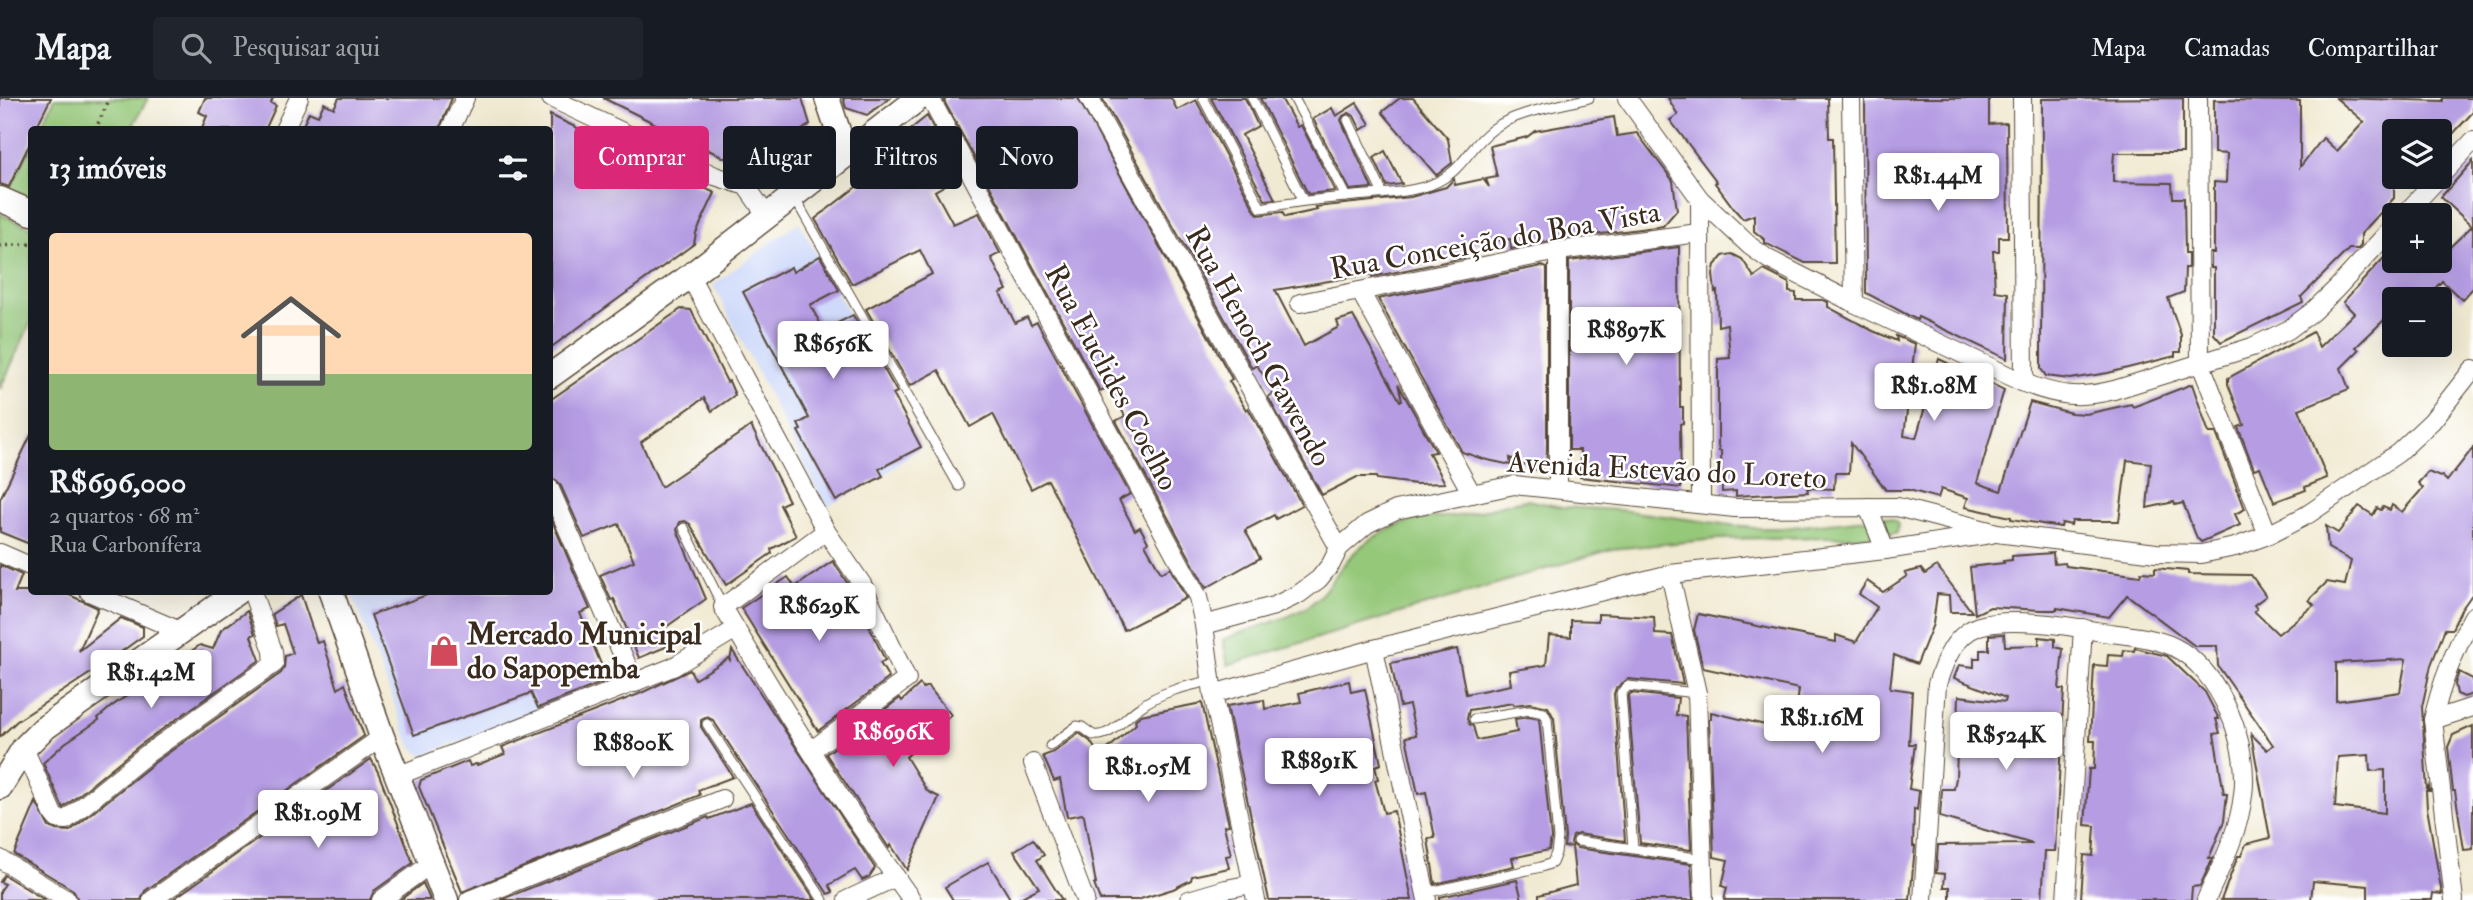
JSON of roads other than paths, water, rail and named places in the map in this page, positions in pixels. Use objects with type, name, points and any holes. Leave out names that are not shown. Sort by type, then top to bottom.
[{"type":"main road","points":[[827,98],[846,155]]},
{"type":"main road","points":[[553,374],[690,276],[919,98]]},
{"type":"main road","points":[[0,199],[28,211]]},
{"type":"main road","points":[[0,787],[24,748],[43,729],[233,595]]},
{"type":"main road","points":[[332,595],[382,737],[446,900]]},
{"type":"street","points":[[286,126],[299,98]]},
{"type":"street","points":[[452,126],[465,98]]},
{"type":"street","points":[[551,98],[715,176],[746,186],[767,216]]},
{"type":"street","name":"Rua Euclides Coelho","points":[[930,98],[1198,597],[1212,687],[1254,892]]},
{"type":"street","name":"Rua Henoch Gawendo","points":[[1089,98],[1339,548]]},
{"type":"street","points":[[1627,98],[1700,199],[1725,225],[1768,259],[1854,303],[2024,383],[2069,396],[2095,395],[2252,347],[2288,330],[2336,289],[2382,239]]},
{"type":"street","points":[[1851,98],[1854,303]]},
{"type":"street","points":[[2022,98],[2024,383]]},
{"type":"street","points":[[2198,98],[2200,362],[2268,535]]},
{"type":"street","points":[[2415,203],[2473,141]]},
{"type":"street","points":[[1700,199],[1701,504]]},
{"type":"street","name":"Rua Conceição do Boa Vista","points":[[1300,303],[1558,251],[1699,233]]},
{"type":"street","points":[[1558,251],[1558,488]]},
{"type":"street","points":[[690,276],[826,531],[862,584],[907,679],[811,750]]},
{"type":"street","points":[[1360,291],[1472,494]]},
{"type":"street","name":"Avenida Estevão do Loreto","points":[[1204,625],[1274,606],[1299,594],[1319,579],[1339,548],[1367,524],[1396,510],[1514,485],[1758,509],[1897,507],[1997,533],[2155,553],[2201,554],[2235,547],[2268,535],[2307,515],[2398,453],[2432,421],[2473,369]]},
{"type":"street","points":[[553,496],[635,683]]},
{"type":"street","points":[[1868,507],[1885,550]]},
{"type":"street","points":[[826,531],[723,607],[811,750],[912,900]]},
{"type":"street","name":"Avenida Estevão do Loreto","points":[[1212,687],[1670,574],[1885,550],[1997,533]]},
{"type":"street","points":[[0,553],[28,563]]},
{"type":"street","points":[[1670,574],[1697,693],[1704,900]]},
{"type":"street","points":[[96,595],[180,631]]},
{"type":"street","points":[[24,748],[53,814],[61,821],[66,820],[147,754],[274,664],[273,651],[252,595]]},
{"type":"street","points":[[2454,900],[2433,720],[2449,664],[2473,615]]},
{"type":"street","points":[[1923,900],[1937,684],[1944,663],[1958,639],[1979,626],[2031,623],[2083,628],[2173,647],[2192,658],[2225,702],[2243,764],[2244,793],[2237,827],[2206,900]]},
{"type":"street","points":[[2066,900],[2083,628]]},
{"type":"street","points":[[397,776],[673,667],[736,629]]},
{"type":"street","points":[[1374,649],[1426,897]]},
{"type":"street","points":[[2433,720],[2473,707]]},
{"type":"street","points":[[152,900],[382,737]]},
{"type":"street","points":[[1033,763],[1085,900]]},
{"type":"street","points":[[468,900],[722,799]]},
{"type":"street","points":[[0,859],[67,900]]},
{"type":"street","points":[[381,900],[432,863]]},
{"type":"street","points":[[847,900],[896,877]]},
{"type":"street","points":[[1189,900],[1226,889],[1254,892]]},
{"type":"lane","points":[[1203,98],[1261,208],[1303,200],[1383,194],[1427,186],[1447,178],[1462,165],[1491,130],[1508,119],[1589,98]]},
{"type":"lane","points":[[1252,98],[1303,200]]},
{"type":"lane","points":[[1294,98],[1346,197]]},
{"type":"lane","points":[[1348,120],[1383,194]]},
{"type":"lane","points":[[793,196],[959,486]]},
{"type":"lane","points":[[684,528],[723,607]]},
{"type":"lane","points":[[1633,848],[1621,692],[1628,686],[1697,693]]},
{"type":"lane","points":[[1050,746],[1077,726],[1093,735],[1106,735],[1141,706],[1156,698],[1212,687]]},
{"type":"lane","points":[[1426,897],[1541,867],[1552,863],[1556,853],[1558,838],[1547,719],[1544,713],[1529,710],[1474,719]]},
{"type":"lane","points":[[707,724],[823,900]]},
{"type":"lane","points":[[1578,841],[1703,859]]},
{"type":"place","name":"Mercado Municipal do Sapopemba","points":[[444,651]]}]
